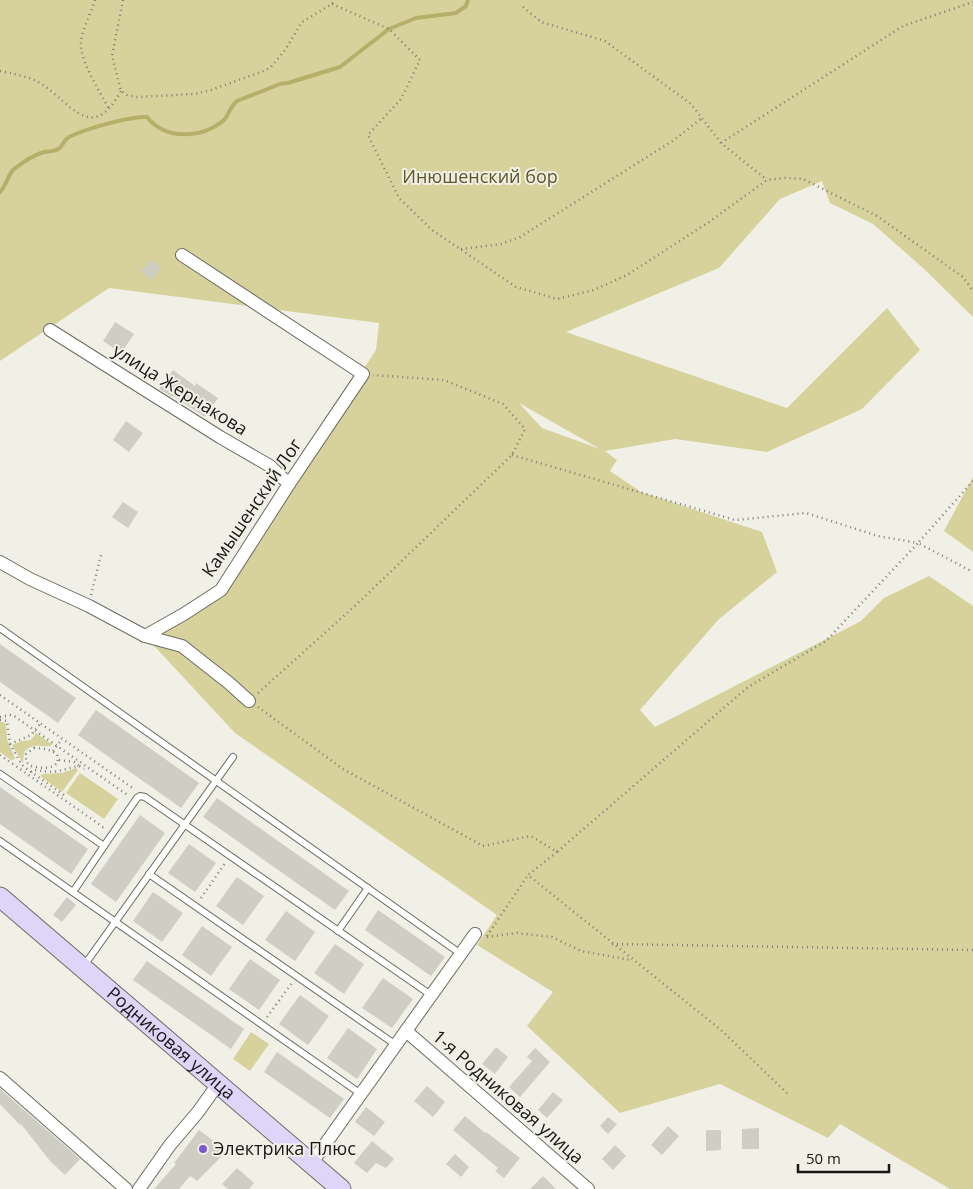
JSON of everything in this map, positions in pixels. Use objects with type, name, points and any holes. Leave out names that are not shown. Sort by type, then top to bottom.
[{"type":"street","points":[[182,255],[363,374]]},
{"type":"street","name":"улица Жернакова","points":[[50,330],[220,437],[270,466],[289,484]]},
{"type":"street","name":"Камышенский Лог","points":[[145,636],[221,590],[363,374]]},
{"type":"street","points":[[0,562],[30,579],[88,606],[145,636],[182,646],[249,701]]},
{"type":"street","name":"Родниковая улица","points":[[0,898],[340,1189]]},
{"type":"street","points":[[311,1164],[406,1032],[474,933]]},
{"type":"street","name":"1-я Родниковая улица","points":[[406,1032],[588,1189]]},
{"type":"street","points":[[0,1078],[126,1189]]},
{"type":"street","points":[[140,1189],[170,1146],[218,1084]]},
{"type":"lane","points":[[0,628],[461,954]]},
{"type":"lane","points":[[82,968],[233,758]]},
{"type":"lane","points":[[0,774],[104,846]]},
{"type":"lane","points":[[73,892],[137,798],[140,796],[144,797],[431,995]]},
{"type":"lane","points":[[0,841],[361,1094]]},
{"type":"lane","points":[[150,874],[396,1045]]},
{"type":"lane","points":[[338,930],[368,888]]},
{"type":"path","points":[[95,0],[81,46],[84,59],[109,109]]},
{"type":"path","points":[[124,0],[112,56],[121,91],[127,95],[137,97],[194,94],[211,90],[270,68],[285,50],[302,22],[332,4],[335,0]]},
{"type":"path","points":[[721,143],[903,26],[973,2]]},
{"type":"path","points":[[332,4],[389,29],[420,60],[401,99],[368,135],[399,198],[432,230],[516,287],[557,299],[594,290],[627,275],[709,222],[767,180],[786,178],[803,179],[877,216],[963,277],[973,291]]},
{"type":"path","points":[[523,7],[542,22],[605,41],[692,104],[721,143],[767,180]]},
{"type":"path","points":[[0,71],[23,75],[41,84],[84,117],[90,118],[98,116],[109,109],[121,91]]},
{"type":"path","points":[[460,249],[501,244],[520,236],[666,145],[702,118]]},
{"type":"path","points":[[363,374],[444,380],[503,404],[525,429],[512,454],[357,604],[249,701],[343,769],[483,846],[531,836],[556,852]]},
{"type":"path","points":[[512,454],[735,520],[806,513],[878,536],[918,543],[973,572]]},
{"type":"path","points":[[632,960],[581,950],[552,937],[517,933],[487,937],[528,875],[748,687],[826,641],[973,481]]},
{"type":"path","points":[[88,606],[101,555]]},
{"type":"path","points":[[0,695],[136,791],[140,796]]},
{"type":"path","points":[[0,719],[12,715],[126,794],[126,798]]},
{"type":"path","points":[[0,719],[7,721],[10,744],[19,760],[33,770],[54,772],[80,766]]},
{"type":"path","points":[[10,744],[31,735],[40,724]]},
{"type":"path","points":[[53,751],[62,739]]},
{"type":"path","points":[[59,760],[57,754],[43,748],[28,750],[26,754],[26,762],[31,766],[36,778],[103,827],[111,820]]},
{"type":"path","points":[[0,755],[64,795]]},
{"type":"path","points":[[33,770],[50,767],[59,760]]},
{"type":"path","points":[[59,760],[74,762],[84,769]]},
{"type":"path","points":[[103,778],[108,771]]},
{"type":"path","points":[[31,786],[36,778]]},
{"type":"path","points":[[76,817],[80,811]]},
{"type":"path","points":[[195,906],[230,856]]},
{"type":"path","points":[[528,875],[720,1030],[788,1093]]},
{"type":"path","points":[[612,944],[973,950]]},
{"type":"path","points":[[262,1025],[297,976]]},
{"type":"green space","name":"Инюшенский бор","points":[[0,0],[973,0],[973,317],[923,268],[873,224],[830,203],[822,181],[780,199],[719,268],[566,332],[787,408],[887,308],[920,350],[862,409],[767,452],[675,439],[605,451],[617,460],[610,471],[641,492],[762,532],[777,572],[718,620],[640,710],[655,727],[861,621],[884,598],[929,576],[973,606],[973,1189],[950,1189],[840,1124],[828,1138],[720,1084],[620,1113],[527,1026],[553,992],[477,945],[497,915],[235,733],[145,636],[221,590],[376,350],[379,323],[109,288],[0,361]],"holes":[[[519,403],[600,449],[542,428]]]},
{"type":"green space","points":[[973,477],[973,552],[944,531]]},
{"type":"green space","points":[[0,722],[6,724],[7,739],[15,759],[11,760],[0,752]]},
{"type":"green space","points":[[36,733],[53,745],[31,747],[24,752],[23,763],[12,745],[21,741],[31,740]]},
{"type":"green space","points":[[76,768],[78,770],[62,792],[40,776],[42,774],[62,773]]},
{"type":"green space","points":[[80,773],[118,799],[104,819],[66,793]]},
{"type":"green space","points":[[251,1032],[269,1044],[250,1071],[233,1059]]},
{"type":"building","points":[[151,260],[161,267],[151,280],[141,272]]},
{"type":"building","points":[[115,322],[134,334],[121,353],[103,341]]},
{"type":"building","points":[[173,370],[195,386],[196,383],[218,398],[205,417],[159,389]]},
{"type":"building","points":[[126,421],[143,433],[129,452],[113,440]]},
{"type":"building","points":[[123,502],[138,512],[128,528],[112,517]]},
{"type":"building","points":[[0,644],[76,698],[58,723],[0,682]]},
{"type":"building","points":[[96,710],[199,783],[181,808],[78,735]]},
{"type":"building","points":[[0,787],[88,849],[71,874],[0,824]]},
{"type":"building","points":[[217,798],[349,891],[335,910],[203,817]]},
{"type":"building","points":[[140,815],[165,833],[116,902],[91,884]]},
{"type":"building","points":[[189,844],[216,863],[195,892],[168,873]]},
{"type":"building","points":[[237,877],[264,896],[243,925],[216,906]]},
{"type":"building","points":[[153,892],[183,913],[162,942],[133,921]]},
{"type":"building","points":[[67,897],[76,905],[62,922],[53,915]]},
{"type":"building","points":[[378,910],[445,957],[431,976],[365,930]]},
{"type":"building","points":[[286,911],[315,932],[295,961],[265,940]]},
{"type":"building","points":[[202,926],[232,947],[211,976],[182,955]]},
{"type":"building","points":[[335,944],[364,964],[344,994],[314,973]]},
{"type":"building","points":[[250,959],[280,980],[259,1010],[229,989]]},
{"type":"building","points":[[147,961],[244,1029],[231,1049],[133,980]]},
{"type":"building","points":[[383,978],[413,999],[392,1028],[362,1008]]},
{"type":"building","points":[[300,995],[329,1016],[308,1045],[279,1024]]},
{"type":"building","points":[[348,1028],[377,1049],[357,1079],[327,1058]]},
{"type":"building","points":[[496,1047],[508,1057],[495,1074],[482,1064]]},
{"type":"building","points":[[535,1048],[550,1062],[520,1097],[509,1087],[532,1061],[527,1057]]},
{"type":"building","points":[[277,1052],[344,1099],[330,1118],[264,1072]]},
{"type":"building","points":[[427,1086],[445,1102],[433,1117],[414,1101]]},
{"type":"building","points":[[0,1089],[80,1159],[65,1175],[50,1161],[21,1124],[0,1104]]},
{"type":"building","points":[[553,1092],[563,1100],[547,1118],[538,1110]]},
{"type":"building","points":[[366,1107],[385,1122],[374,1136],[355,1122]]},
{"type":"building","points":[[465,1116],[520,1158],[504,1178],[495,1171],[498,1168],[453,1130]]},
{"type":"building","points":[[608,1117],[617,1124],[608,1134],[600,1126]]},
{"type":"building","points":[[668,1126],[679,1136],[662,1155],[651,1145]]},
{"type":"building","points":[[759,1128],[759,1149],[742,1149],[742,1129]]},
{"type":"building","points":[[199,1130],[227,1151],[197,1181],[190,1176],[179,1189],[154,1189],[176,1164],[174,1163]]},
{"type":"building","points":[[706,1130],[721,1130],[721,1150],[706,1151]]},
{"type":"building","points":[[372,1141],[394,1159],[386,1168],[376,1163],[367,1173],[354,1163]]},
{"type":"building","points":[[615,1145],[626,1156],[613,1170],[602,1159]]},
{"type":"building","points":[[455,1154],[469,1167],[461,1177],[446,1164]]},
{"type":"building","points":[[237,1168],[254,1183],[249,1189],[228,1189],[222,1184]]},
{"type":"building","points":[[543,1176],[556,1189],[530,1189]]},
{"type":"waterway","points":[[0,192],[17,166],[36,155],[58,149],[67,138],[76,134],[96,127],[139,117],[147,117],[155,125],[174,133],[185,134],[206,130],[224,120],[237,101],[280,84],[340,67],[389,29],[416,18],[456,13],[466,6],[468,0]]},
{"type":"place","name":"Электрика Плюс","points":[[203,1149]]}]
